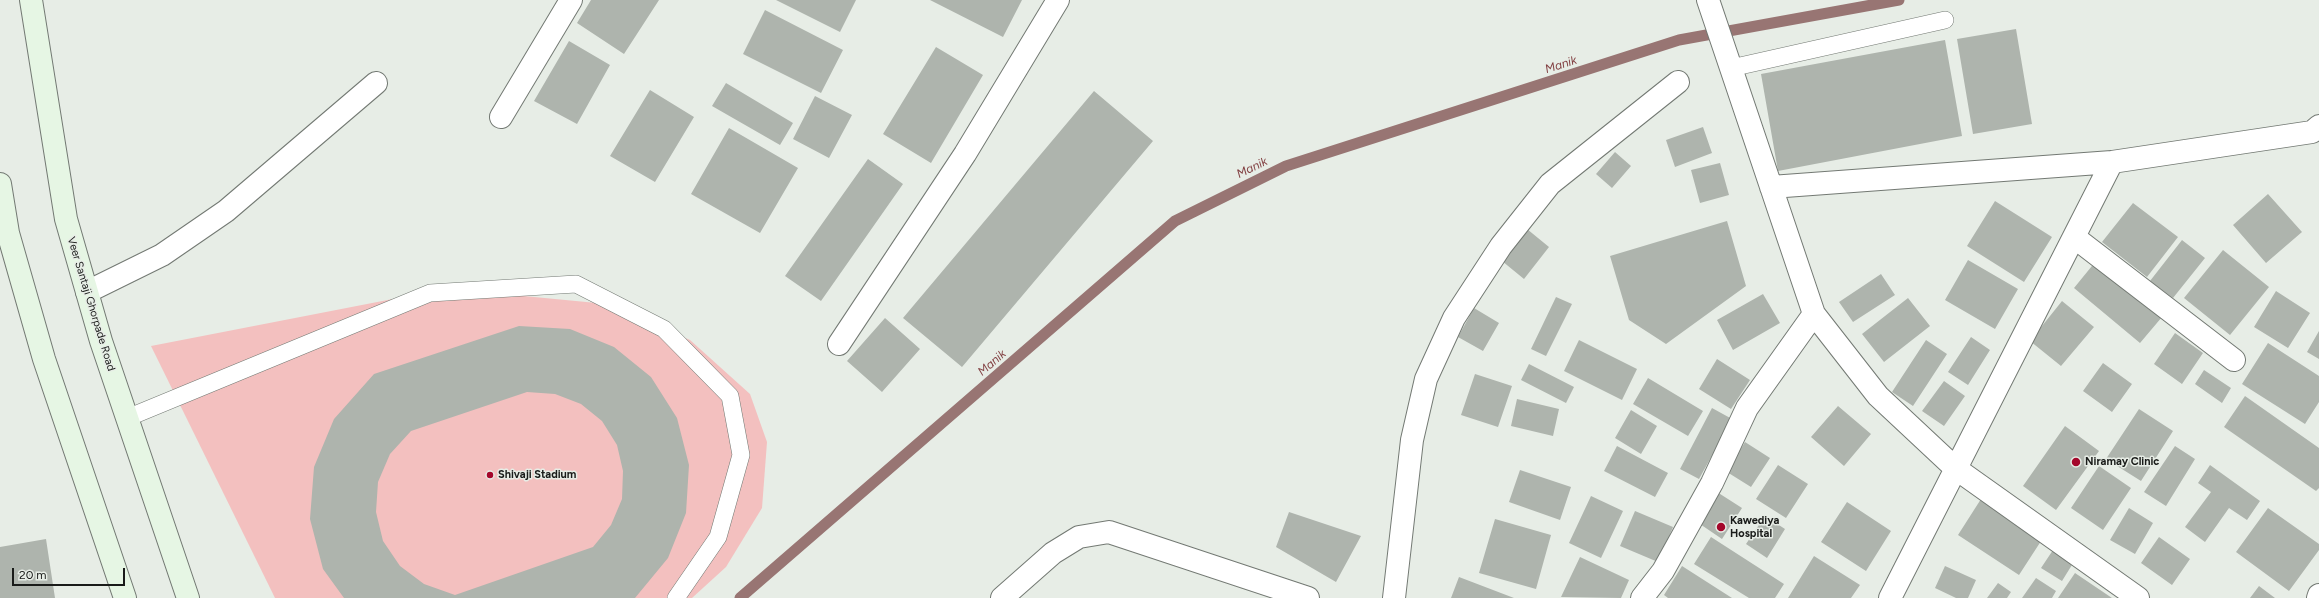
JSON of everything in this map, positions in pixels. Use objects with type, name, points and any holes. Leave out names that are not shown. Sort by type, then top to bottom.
[{"type":"main road","name":"Veer Santaji Ghorpade Road","points":[[31,0],[66,220],[126,418],[188,598]]},
{"type":"main road","points":[[0,184],[8,233],[44,359],[125,598]]},
{"type":"street","points":[[501,117],[571,0]]},
{"type":"street","points":[[839,344],[965,154],[1058,0]]},
{"type":"street","points":[[1708,0],[1814,314],[1878,396],[1955,468],[2138,598]]},
{"type":"street","points":[[1394,598],[1412,440],[1426,379],[1454,318],[1501,246],[1550,184],[1678,82]]},
{"type":"street","points":[[87,292],[162,255],[226,211],[376,83]]},
{"type":"street","points":[[1771,187],[2112,162],[2312,132],[2319,126]]},
{"type":"street","points":[[1890,598],[2112,162]]},
{"type":"street","points":[[2074,237],[2234,360]]},
{"type":"street","points":[[1642,598],[1663,571],[1712,483],[1747,408],[1814,314]]},
{"type":"street","points":[[1002,598],[1053,553],[1079,537],[1109,532],[1308,598]]},
{"type":"lane","points":[[1731,68],[1945,20]]},
{"type":"lane","points":[[126,418],[430,293],[576,284],[664,329],[730,396],[741,455],[718,537],[676,598]]},
{"type":"shaded area","name":"Shivaji Stadium","points":[[503,294],[607,304],[690,340],[750,394],[767,442],[762,508],[726,567],[692,598],[275,598],[151,346],[403,297]]},
{"type":"building","points":[[591,0],[659,0],[624,54],[577,23]]},
{"type":"building","points":[[776,0],[856,0],[840,32]]},
{"type":"building","points":[[930,0],[1022,0],[1003,37]]},
{"type":"building","points":[[765,10],[843,50],[821,93],[743,54]]},
{"type":"building","points":[[2016,29],[2032,124],[1973,134],[1957,39]]},
{"type":"building","points":[[1945,40],[1962,136],[1778,171],[1761,74]]},
{"type":"building","points":[[569,41],[610,65],[577,124],[534,101]]},
{"type":"building","points":[[936,47],[983,75],[931,163],[883,134]]},
{"type":"building","points":[[726,83],[793,123],[780,145],[712,106]]},
{"type":"building","points":[[650,90],[694,117],[655,182],[610,156]]},
{"type":"building","points":[[1094,91],[1153,141],[962,367],[903,318]]},
{"type":"building","points":[[815,96],[852,115],[829,158],[793,139]]},
{"type":"building","points":[[1703,127],[1712,153],[1675,167],[1666,140]]},
{"type":"building","points":[[729,128],[798,168],[760,233],[691,194]]},
{"type":"building","points":[[1615,152],[1631,166],[1612,188],[1596,174]]},
{"type":"building","points":[[868,159],[903,184],[821,301],[785,276]]},
{"type":"building","points":[[1720,163],[1729,195],[1700,203],[1691,170]]},
{"type":"building","points":[[2268,194],[2302,232],[2266,263],[2233,225]]},
{"type":"building","points":[[1995,201],[2052,237],[2024,282],[1967,246]]},
{"type":"building","points":[[2133,203],[2178,237],[2147,277],[2102,242]]},
{"type":"building","points":[[1727,221],[1746,286],[1666,344],[1629,320],[1610,256]]},
{"type":"building","points":[[1527,229],[1549,247],[1524,279],[1502,261]]},
{"type":"building","points":[[2182,240],[2205,258],[2173,298],[2150,281]]},
{"type":"building","points":[[2223,250],[2269,287],[2230,335],[2184,298]]},
{"type":"building","points":[[1968,260],[2018,289],[1995,329],[1945,300]]},
{"type":"building","points":[[2096,261],[2162,317],[2140,343],[2074,288]]},
{"type":"building","points":[[1881,274],[1895,295],[1853,322],[1839,302]]},
{"type":"building","points":[[2276,291],[2310,313],[2288,348],[2254,327]]},
{"type":"building","points":[[1763,294],[1780,323],[1733,350],[1717,320]]},
{"type":"building","points":[[1556,297],[1572,304],[1546,356],[1531,349]]},
{"type":"building","points":[[1908,298],[1930,326],[1884,362],[1862,334]]},
{"type":"building","points":[[2062,301],[2094,327],[2061,366],[2030,341]]},
{"type":"building","points":[[1474,308],[1499,323],[1483,351],[1458,337]]},
{"type":"building","points":[[885,318],[920,349],[882,392],[847,361]]},
{"type":"building","points":[[519,326],[570,329],[614,347],[651,377],[677,418],[689,465],[686,513],[668,558],[635,598],[344,598],[323,569],[310,519],[314,467],[334,419],[374,374]],"holes":[[[527,392],[555,394],[581,404],[602,421],[617,445],[623,471],[622,499],[611,525],[593,547],[455,595],[424,584],[400,566],[383,541],[376,512],[378,482],[390,454],[411,431]]]},
{"type":"building","points":[[2319,331],[2319,359],[2307,352]]},
{"type":"building","points":[[2175,333],[2203,353],[2182,384],[2154,364]]},
{"type":"building","points":[[1971,337],[1990,350],[1968,385],[1948,372]]},
{"type":"building","points":[[1579,340],[1637,369],[1622,400],[1564,371]]},
{"type":"building","points":[[1926,340],[1947,354],[1913,406],[1892,392]]},
{"type":"building","points":[[2268,343],[2319,376],[2319,402],[2305,424],[2242,384]]},
{"type":"building","points":[[1717,359],[1750,380],[1731,409],[1699,389]]},
{"type":"building","points":[[2103,363],[2132,384],[2112,412],[2083,391]]},
{"type":"building","points":[[1529,364],[1574,387],[1566,403],[1521,380]]},
{"type":"building","points":[[2204,370],[2231,388],[2222,403],[2195,384]]},
{"type":"building","points":[[1475,374],[1512,386],[1498,427],[1461,415]]},
{"type":"building","points":[[1648,378],[1703,411],[1688,436],[1633,404]]},
{"type":"building","points":[[1944,381],[1965,396],[1944,426],[1922,411]]},
{"type":"building","points":[[2245,396],[2319,448],[2319,488],[2316,491],[2224,427]]},
{"type":"building","points":[[1517,399],[1559,409],[1553,436],[1511,426]]},
{"type":"building","points":[[1838,406],[1871,434],[1844,466],[1811,437]]},
{"type":"building","points":[[1712,408],[1732,419],[1699,479],[1680,469]]},
{"type":"building","points":[[2139,409],[2173,431],[2141,481],[2106,459]]},
{"type":"building","points":[[1631,410],[1657,426],[1641,454],[1615,438]]},
{"type":"building","points":[[2065,426],[2099,451],[2056,510],[2023,486]]},
{"type":"building","points":[[1745,442],[1770,458],[1751,487],[1727,472]]},
{"type":"building","points":[[1617,446],[1668,473],[1655,497],[1604,471]]},
{"type":"building","points":[[2175,446],[2195,459],[2166,506],[2144,492]]},
{"type":"building","points":[[1778,465],[1808,484],[1786,518],[1756,499]]},
{"type":"building","points":[[2210,465],[2260,501],[2247,520],[2229,508],[2205,542],[2185,527],[2211,492],[2198,483]]},
{"type":"building","points":[[2099,466],[2131,488],[2103,530],[2071,508]]},
{"type":"building","points":[[1520,470],[1571,487],[1560,520],[1509,502]]},
{"type":"building","points":[[1717,492],[1742,508],[1722,539],[1697,522]]},
{"type":"building","points":[[1591,496],[1623,511],[1601,558],[1569,543]]},
{"type":"building","points":[[1981,499],[2043,538],[2019,575],[1958,535]]},
{"type":"building","points":[[1847,502],[1891,531],[1866,571],[1821,542]]},
{"type":"building","points":[[2129,508],[2153,523],[2135,554],[2110,540]]},
{"type":"building","points":[[2268,508],[2319,544],[2319,550],[2289,591],[2236,552]]},
{"type":"building","points":[[1635,511],[1673,527],[1658,562],[1620,546]]},
{"type":"building","points":[[1289,512],[1361,536],[1336,582],[1276,547]]},
{"type":"building","points":[[1765,516],[1785,529],[1767,558],[1746,544]]},
{"type":"building","points":[[1495,519],[1551,535],[1536,589],[1479,573]]},
{"type":"building","points":[[1711,537],[1784,584],[1775,598],[1749,598],[1694,564]]},
{"type":"building","points":[[2159,537],[2190,559],[2172,585],[2141,563]]},
{"type":"building","points":[[46,539],[55,598],[0,598],[0,547]]},
{"type":"building","points":[[2055,547],[2075,560],[2062,581],[2041,568]]},
{"type":"building","points":[[1814,556],[1860,585],[1851,598],[1788,598]]},
{"type":"building","points":[[1580,557],[1629,580],[1621,598],[1561,597]]},
{"type":"building","points":[[1682,566],[1732,598],[1668,598],[1664,595]]},
{"type":"building","points":[[1945,566],[1976,580],[1968,598],[1956,598],[1935,588]]},
{"type":"building","points":[[2075,573],[2112,598],[2058,598]]},
{"type":"building","points":[[1459,577],[1514,598],[1451,598]]},
{"type":"building","points":[[2036,578],[2056,591],[2052,598],[2022,598]]},
{"type":"building","points":[[1998,583],[2011,592],[2007,598],[1987,598]]},
{"type":"building","points":[[2259,586],[2275,598],[2250,598]]},
{"type":"waterway","name":"Manik","points":[[740,598],[1175,221],[1286,166],[1679,40],[1899,0]]},
{"type":"place","name":"Niramay Clinic","points":[[2076,462]]},
{"type":"place","name":"Shivaji Stadium","points":[[490,475]]},
{"type":"place","name":"Kawediya Hospital","points":[[1721,527]]}]
